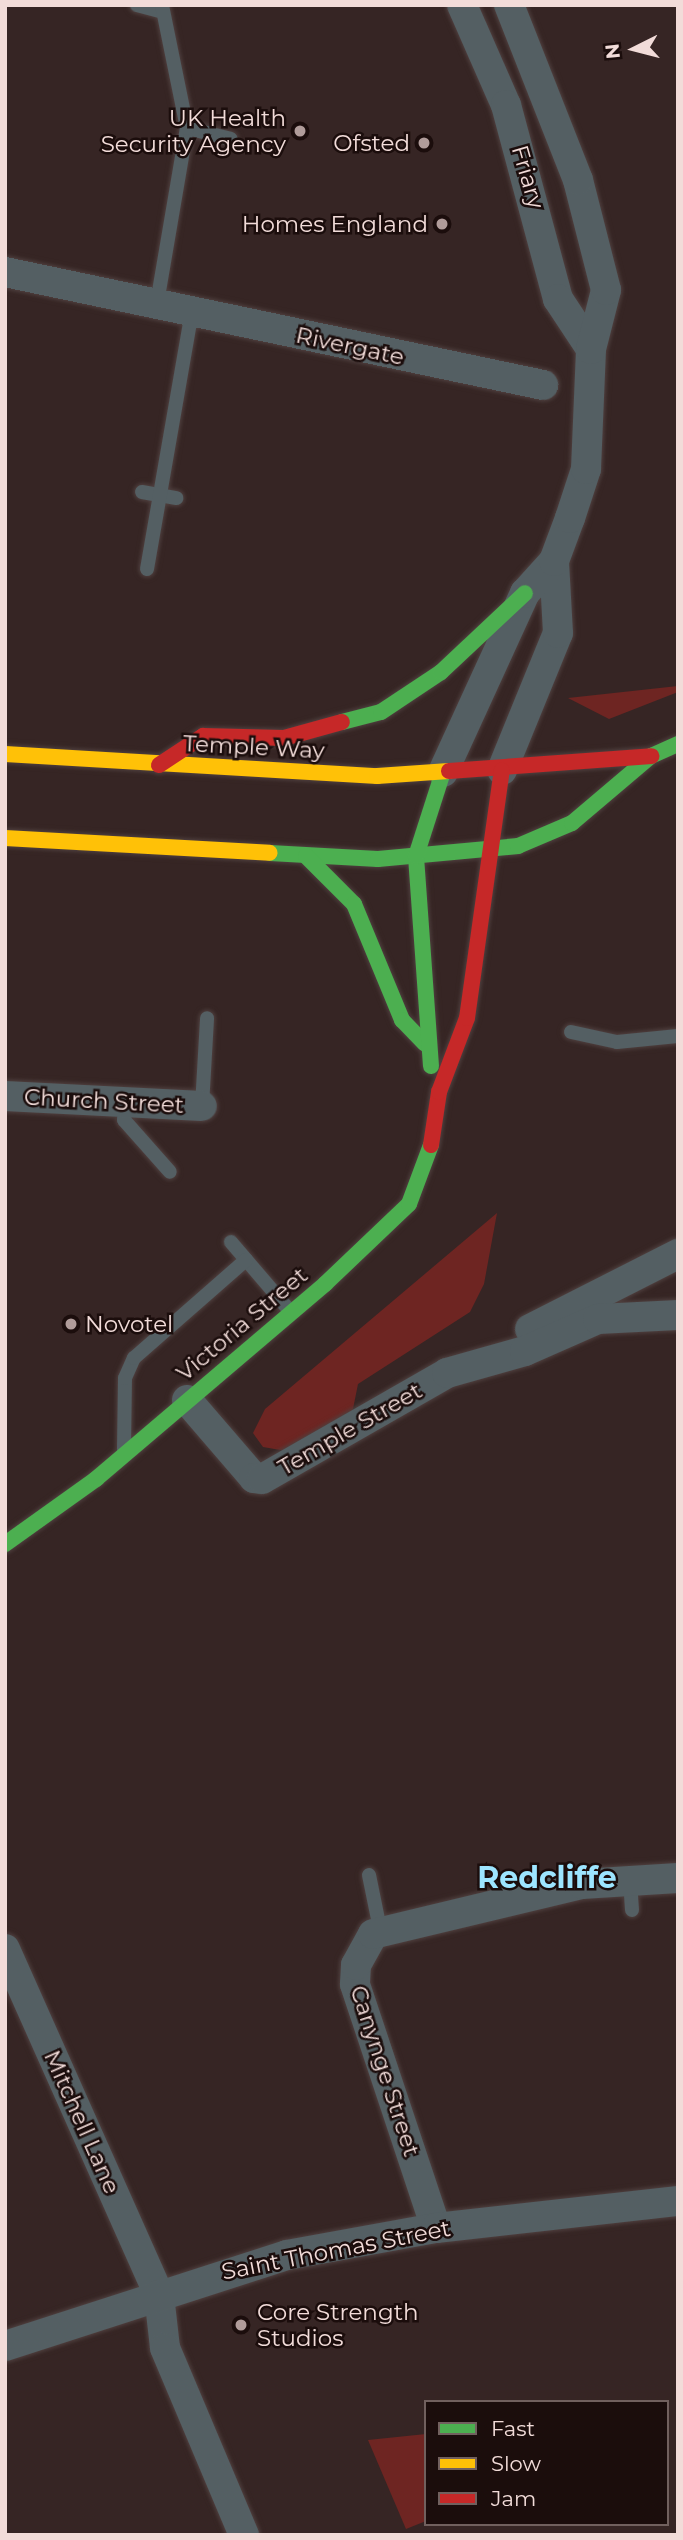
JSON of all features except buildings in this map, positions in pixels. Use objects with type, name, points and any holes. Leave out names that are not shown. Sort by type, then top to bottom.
[{"type":"main road","points":[[159,765],[203,736],[284,737],[381,712],[441,672],[525,593]]},
{"type":"main road","points":[[5,838],[306,856],[416,856],[488,850],[537,840],[572,823],[651,756],[678,744]]},
{"type":"main road","name":"Temple Way","points":[[5,754],[377,776],[502,770],[573,758],[651,756]]},
{"type":"main road","name":"Victoria Street","points":[[5,1545],[126,1454],[291,1312],[409,1204],[429,1161],[439,1092],[467,1018],[488,850],[502,770]]},
{"type":"main road","name":"Victoria Street","points":[[439,1092],[425,1044],[416,856],[443,772]]},
{"type":"main road","points":[[306,856],[354,904],[402,1020],[425,1044]]},
{"type":"street","name":"Friary","points":[[462,5],[506,105],[558,299],[591,349]]},
{"type":"street","name":"Friary","points":[[502,770],[558,633],[554,561],[586,469],[591,349],[606,290],[578,180],[509,5]]},
{"type":"street","name":"Rivergate","points":[[5,272],[543,384]]},
{"type":"street","name":"Friary","points":[[443,772],[525,593],[554,561]]},
{"type":"street","name":"Church Street","points":[[5,1096],[202,1106]]},
{"type":"street","name":"Temple Street","points":[[502,1354],[519,1335],[678,1254]]},
{"type":"street","name":"Temple Street","points":[[187,1400],[254,1478],[262,1479],[447,1373],[598,1319],[678,1315]]},
{"type":"street","points":[[380,1929],[582,1884],[631,1895],[678,1878]]},
{"type":"street","name":"Canynge Street","points":[[380,1929],[354,1973],[368,2048],[436,2228]]},
{"type":"street","name":"Mitchell Lane","points":[[6,1953],[159,2295],[165,2348],[244,2535]]},
{"type":"street","name":"Saint Thomas Street","points":[[5,2346],[276,2258],[436,2228],[678,2201]]},
{"type":"lane","points":[[137,5],[161,8],[187,128],[157,303]]},
{"type":"lane","points":[[187,128],[231,139]]},
{"type":"lane","points":[[147,569],[192,311]]},
{"type":"lane","points":[[142,492],[176,498]]},
{"type":"lane","points":[[202,1106],[207,1018]]},
{"type":"lane","points":[[571,1032],[617,1042],[678,1036]]},
{"type":"lane","points":[[125,1102],[124,1119],[170,1172]]},
{"type":"lane","points":[[231,1242],[291,1312]]},
{"type":"lane","points":[[126,1454],[123,1404],[134,1358],[246,1260]]},
{"type":"lane","points":[[369,1875],[380,1929]]},
{"type":"shaded area","points":[[678,686],[678,692],[609,719],[568,698]]},
{"type":"shaded area","points":[[497,1213],[484,1284],[470,1312],[358,1384],[352,1414],[286,1451],[263,1447],[253,1433],[265,1409]]},
{"type":"shaded area","points":[[424,2434],[424,2522],[406,2529],[368,2440]]},
{"type":"traffic: fast","points":[[342,722],[381,712],[441,672],[525,593]]},
{"type":"traffic: fast","points":[[270,853],[378,859],[518,846],[572,823],[651,756],[678,744]]},
{"type":"traffic: fast","points":[[431,1066],[416,856],[443,772]]},
{"type":"traffic: fast","points":[[306,856],[354,904],[402,1020],[425,1044]]},
{"type":"traffic: fast","points":[[5,1544],[96,1479],[325,1284],[409,1204],[431,1145]]},
{"type":"traffic: slow","points":[[5,754],[377,776],[449,771]]},
{"type":"traffic: slow","points":[[5,838],[270,853]]},
{"type":"traffic: jam","points":[[159,765],[203,736],[284,738],[342,722]]},
{"type":"traffic: jam","points":[[449,771],[651,756]]},
{"type":"traffic: jam","points":[[431,1145],[439,1092],[467,1018],[502,770]]},
{"type":"place","name":"UK Health Security Agency","points":[[300,131]]},
{"type":"place","name":"Ofsted","points":[[424,143]]},
{"type":"place","name":"Homes England","points":[[442,224]]},
{"type":"place","name":"Novotel","points":[[71,1324]]},
{"type":"place","name":"Core Strength Studios","points":[[241,2325]]},
{"type":"district","name":"Redcliffe","points":[[547,1878]]}]
